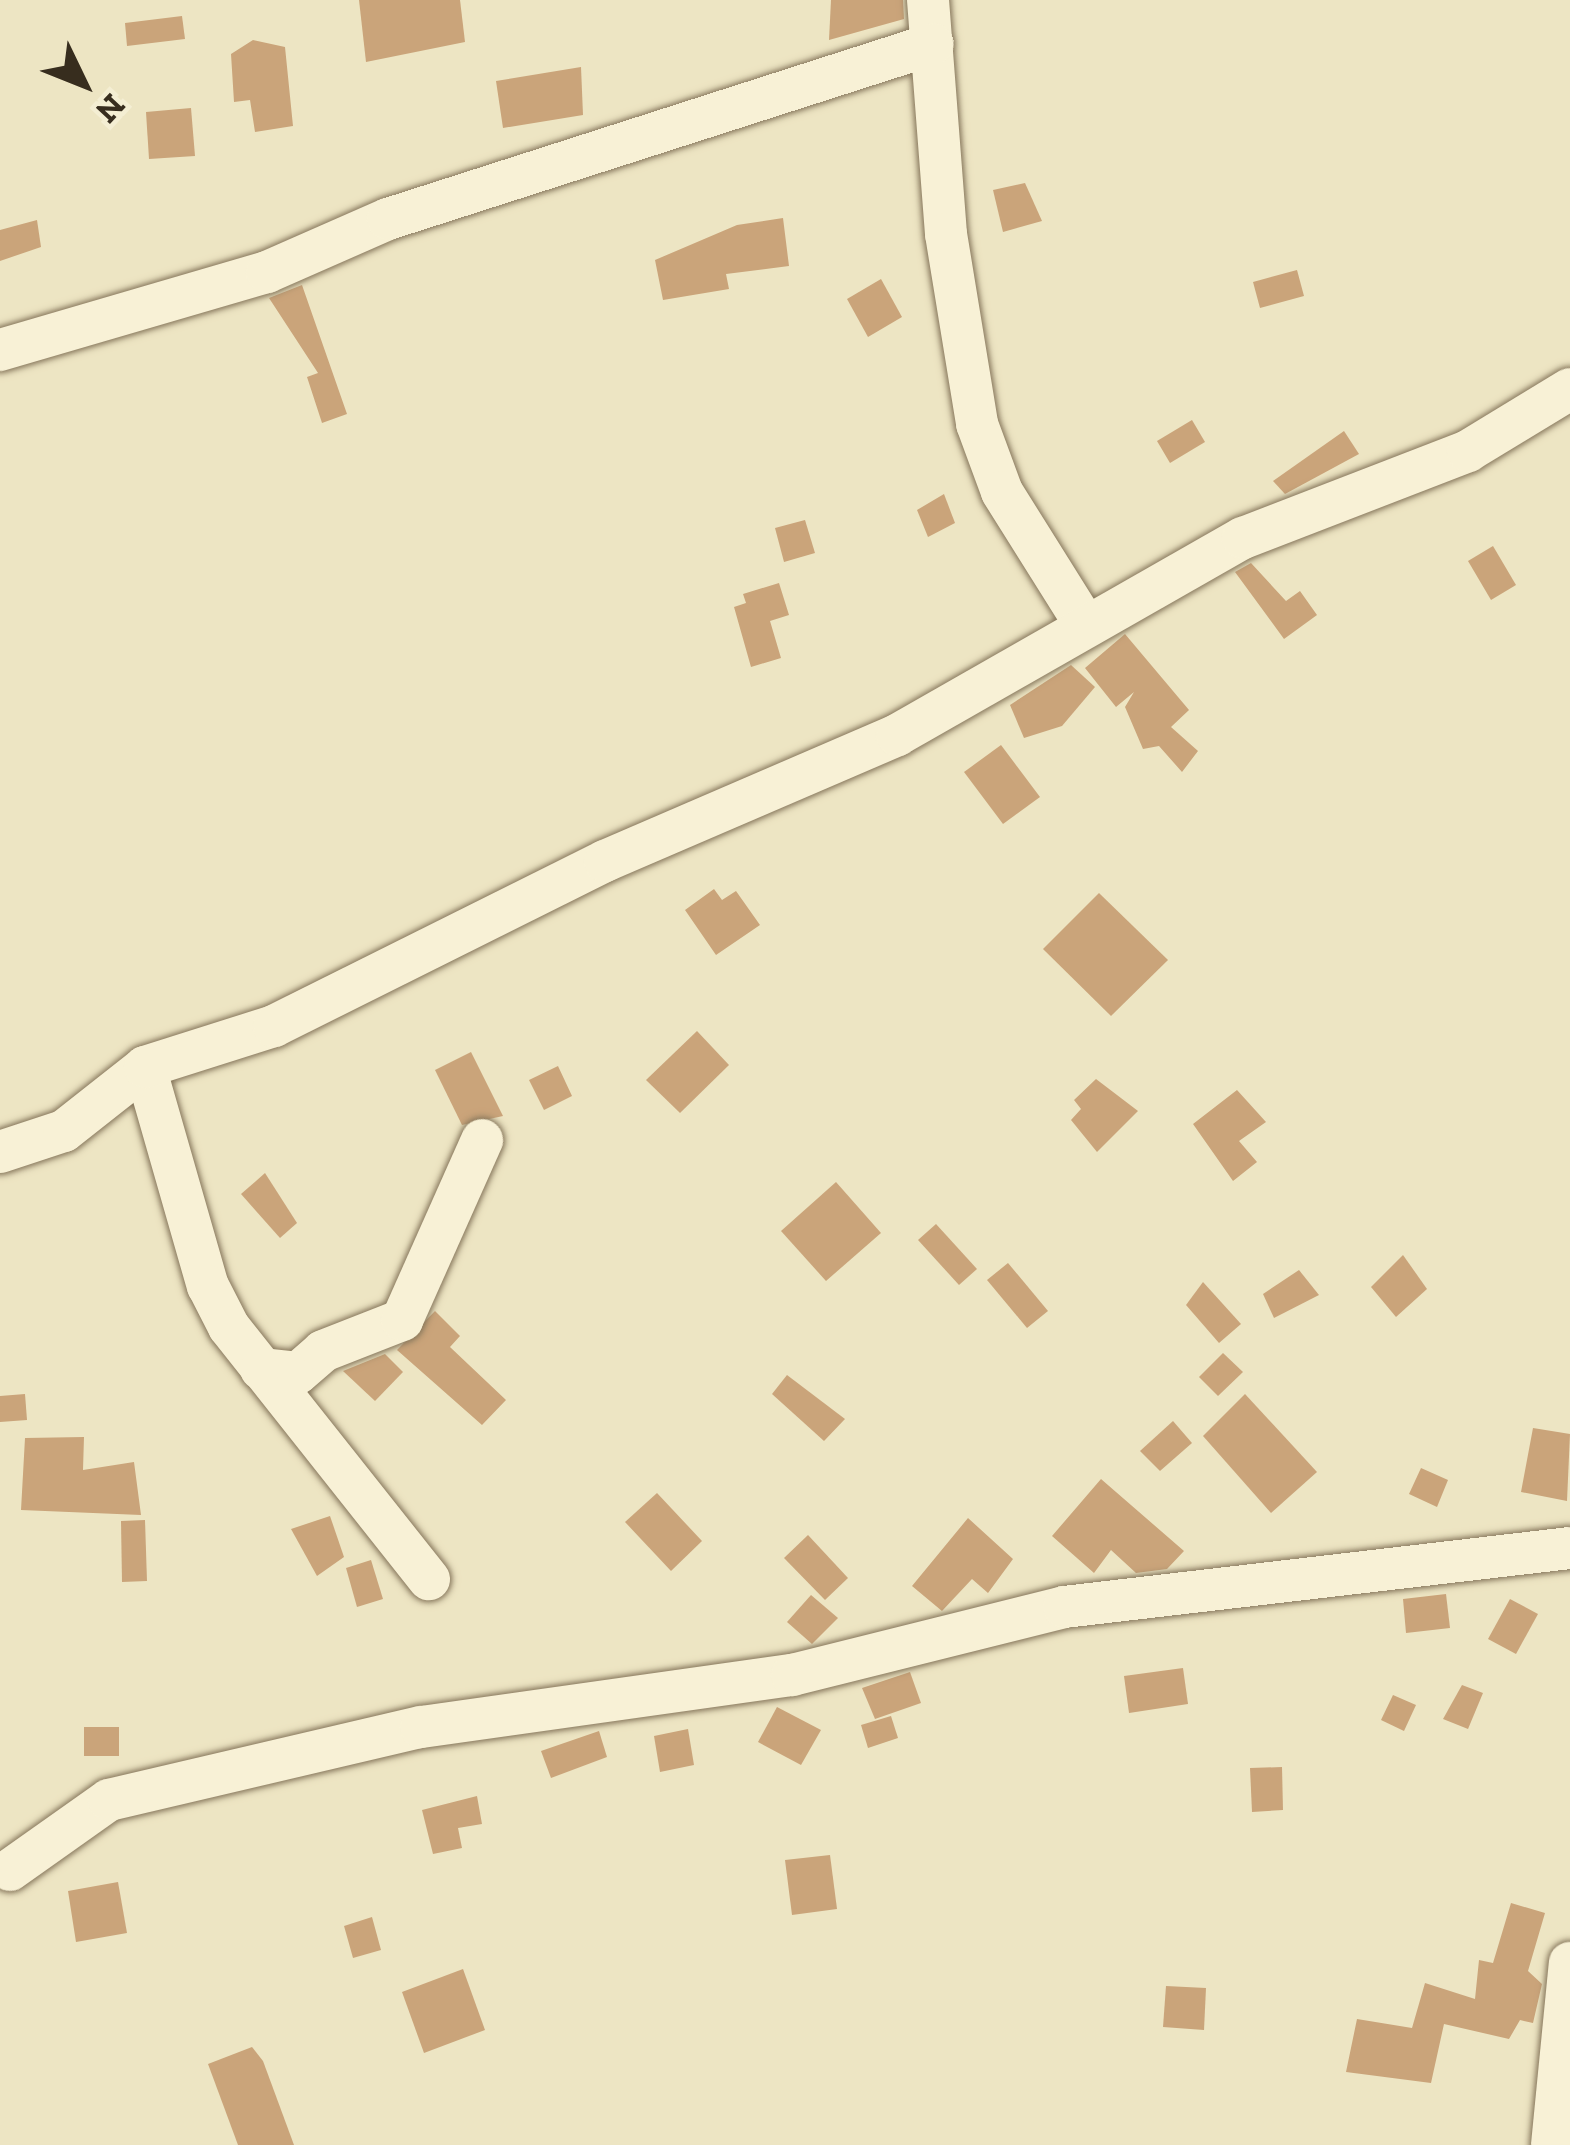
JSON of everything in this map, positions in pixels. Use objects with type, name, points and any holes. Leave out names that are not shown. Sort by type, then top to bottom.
[{"type":"street","points":[[928,0],[946,234],[977,424],[1002,492],[1086,626]]},
{"type":"street","points":[[0,350],[267,272],[388,219],[933,44]]},
{"type":"street","points":[[0,1152],[64,1131],[145,1067],[274,1026],[605,861],[897,736],[1243,538],[1468,451],[1570,389]]},
{"type":"street","points":[[145,1067],[208,1286],[261,1369],[429,1579]]},
{"type":"street","points":[[261,1369],[298,1372],[323,1351],[402,1320],[482,1140]]},
{"type":"street","points":[[10,1870],[110,1800],[421,1727],[792,1675],[1064,1607],[1570,1547]]},
{"type":"street","points":[[1552,2145],[1570,1963]]},
{"type":"building","points":[[359,0],[460,0],[465,42],[366,62]]},
{"type":"building","points":[[831,0],[903,0],[904,19],[829,40]]},
{"type":"building","points":[[182,16],[185,39],[127,46],[125,23]]},
{"type":"building","points":[[253,40],[285,47],[293,126],[255,132],[250,100],[234,102],[231,54]]},
{"type":"building","points":[[581,67],[583,115],[503,128],[496,81]]},
{"type":"building","points":[[191,108],[195,156],[149,159],[146,112]]},
{"type":"building","points":[[1025,183],[1042,221],[1003,232],[993,190]]},
{"type":"building","points":[[783,218],[789,266],[726,274],[729,289],[663,300],[655,260],[737,225]]},
{"type":"building","points":[[37,220],[41,247],[0,261],[0,230]]},
{"type":"building","points":[[1297,270],[1304,296],[1260,308],[1253,282]]},
{"type":"building","points":[[881,279],[902,317],[868,337],[847,299]]},
{"type":"building","points":[[302,285],[347,414],[322,423],[307,377],[318,373],[269,298]]},
{"type":"building","points":[[1192,420],[1205,442],[1170,463],[1157,441]]},
{"type":"building","points":[[1344,431],[1359,454],[1285,494],[1273,481]]},
{"type":"building","points":[[944,494],[955,523],[928,537],[917,510]]},
{"type":"building","points":[[805,520],[815,553],[784,562],[775,528]]},
{"type":"building","points":[[1493,546],[1516,585],[1491,600],[1468,561]]},
{"type":"building","points":[[1251,563],[1286,601],[1300,591],[1317,615],[1284,639],[1235,572]]},
{"type":"building","points":[[779,583],[789,615],[770,621],[781,658],[751,667],[734,607],[746,603],[743,594]]},
{"type":"building","points":[[1125,634],[1189,710],[1171,727],[1198,751],[1182,772],[1159,746],[1143,749],[1125,707],[1134,692],[1116,707],[1085,668]]},
{"type":"building","points":[[1071,665],[1095,687],[1062,726],[1024,738],[1010,705]]},
{"type":"building","points":[[1001,745],[1040,797],[1003,824],[964,772]]},
{"type":"building","points":[[714,889],[722,900],[736,891],[760,925],[716,955],[685,910]]},
{"type":"building","points":[[1099,893],[1168,960],[1111,1016],[1043,949]]},
{"type":"building","points":[[697,1031],[729,1065],[680,1113],[646,1080]]},
{"type":"building","points":[[471,1052],[503,1116],[462,1125],[435,1070]]},
{"type":"building","points":[[558,1066],[572,1096],[544,1110],[529,1080]]},
{"type":"building","points":[[1096,1079],[1138,1111],[1097,1152],[1071,1120],[1081,1109],[1074,1100]]},
{"type":"building","points":[[1237,1090],[1266,1122],[1239,1141],[1257,1162],[1233,1181],[1193,1124]]},
{"type":"building","points":[[265,1173],[297,1223],[280,1238],[241,1194]]},
{"type":"building","points":[[836,1182],[881,1233],[826,1281],[781,1231]]},
{"type":"building","points":[[936,1224],[977,1269],[959,1285],[918,1240]]},
{"type":"building","points":[[1403,1255],[1427,1289],[1396,1317],[1371,1287]]},
{"type":"building","points":[[1008,1263],[1048,1311],[1027,1328],[987,1280]]},
{"type":"building","points":[[1299,1270],[1319,1295],[1274,1318],[1263,1294]]},
{"type":"building","points":[[1203,1282],[1241,1324],[1219,1343],[1186,1305]]},
{"type":"building","points":[[435,1311],[460,1336],[450,1347],[506,1400],[482,1425],[397,1350]]},
{"type":"building","points":[[1223,1353],[1243,1372],[1218,1396],[1199,1377]]},
{"type":"building","points":[[385,1354],[403,1372],[375,1401],[343,1371]]},
{"type":"building","points":[[787,1375],[845,1419],[824,1441],[772,1394]]},
{"type":"building","points":[[25,1394],[27,1420],[0,1422],[0,1396]]},
{"type":"building","points":[[1245,1394],[1317,1472],[1271,1513],[1203,1436]]},
{"type":"building","points":[[1173,1421],[1192,1443],[1160,1471],[1140,1451]]},
{"type":"building","points":[[1533,1428],[1570,1434],[1567,1501],[1521,1492]]},
{"type":"building","points":[[84,1437],[83,1470],[134,1462],[141,1515],[21,1510],[25,1438]]},
{"type":"building","points":[[1421,1468],[1448,1480],[1437,1507],[1409,1494]]},
{"type":"building","points":[[1101,1479],[1184,1551],[1167,1569],[1136,1573],[1111,1550],[1094,1573],[1052,1536]]},
{"type":"building","points":[[657,1493],[702,1541],[671,1571],[625,1522]]},
{"type":"building","points":[[330,1516],[344,1557],[317,1576],[291,1529]]},
{"type":"building","points":[[968,1518],[1013,1559],[988,1593],[972,1579],[942,1611],[912,1586]]},
{"type":"building","points":[[145,1520],[147,1581],[122,1582],[121,1521]]},
{"type":"building","points":[[808,1535],[848,1578],[825,1600],[784,1558]]},
{"type":"building","points":[[371,1560],[383,1599],[357,1607],[346,1568]]},
{"type":"building","points":[[1446,1594],[1450,1628],[1406,1633],[1403,1599]]},
{"type":"building","points":[[811,1595],[838,1618],[812,1644],[787,1622]]},
{"type":"building","points":[[1510,1599],[1538,1614],[1516,1654],[1488,1639]]},
{"type":"building","points":[[1183,1668],[1188,1704],[1129,1713],[1124,1676]]},
{"type":"building","points":[[910,1672],[921,1703],[875,1719],[862,1688]]},
{"type":"building","points":[[1462,1685],[1483,1693],[1468,1729],[1443,1719]]},
{"type":"building","points":[[1393,1695],[1416,1705],[1404,1731],[1381,1720]]},
{"type":"building","points":[[777,1707],[821,1730],[801,1765],[758,1742]]},
{"type":"building","points":[[891,1716],[898,1738],[868,1748],[861,1725]]},
{"type":"building","points":[[84,1727],[119,1727],[119,1756],[84,1756]]},
{"type":"building","points":[[688,1729],[694,1765],[660,1772],[654,1736]]},
{"type":"building","points":[[599,1731],[607,1757],[551,1778],[541,1751]]},
{"type":"building","points":[[1282,1767],[1283,1810],[1252,1812],[1250,1768]]},
{"type":"building","points":[[477,1796],[482,1824],[458,1828],[462,1848],[433,1854],[422,1810]]},
{"type":"building","points":[[830,1855],[837,1909],[792,1915],[785,1860]]},
{"type":"building","points":[[118,1882],[127,1933],[76,1942],[68,1891]]},
{"type":"building","points":[[1511,1903],[1545,1913],[1528,1971],[1542,1984],[1533,2023],[1520,2020],[1509,2039],[1444,2024],[1431,2083],[1346,2072],[1357,2019],[1412,2028],[1425,1983],[1475,1999],[1479,1960],[1493,1963]]},
{"type":"building","points":[[372,1917],[381,1950],[353,1958],[344,1926]]},
{"type":"building","points":[[463,1969],[485,2030],[424,2053],[402,1992]]},
{"type":"building","points":[[1166,1986],[1206,1988],[1204,2030],[1163,2027]]},
{"type":"building","points":[[252,2047],[263,2061],[294,2145],[238,2145],[208,2064]]}]
